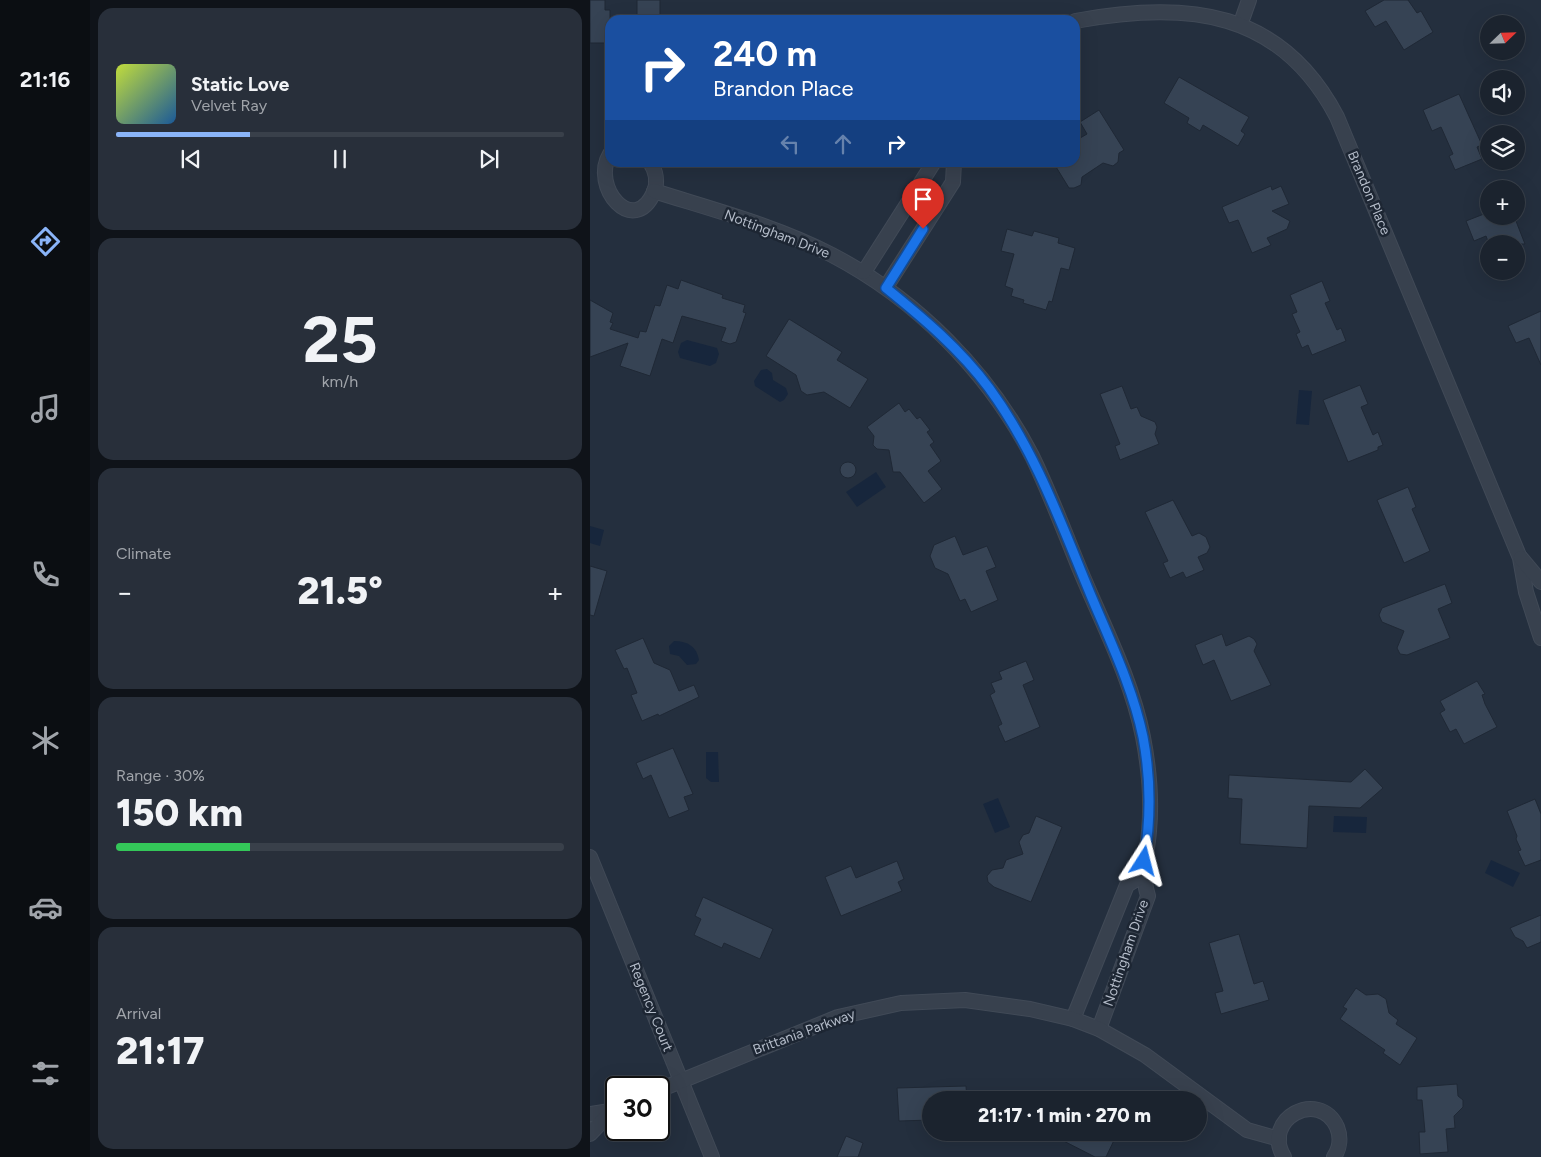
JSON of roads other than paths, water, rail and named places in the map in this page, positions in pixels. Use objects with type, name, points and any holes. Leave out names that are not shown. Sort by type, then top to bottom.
[{"type":"street","name":"Brandon Place","points":[[1080,19],[1121,4],[1154,0],[1203,5],[1243,17],[1277,39],[1302,61],[1322,87],[1337,117],[1520,558],[1526,592],[1541,638]]},
{"type":"street","points":[[1243,17],[1249,0]]},
{"type":"street","points":[[605,159],[599,166],[596,178],[600,196],[608,205],[626,210],[638,208],[648,201],[654,191],[656,179],[652,167]]},
{"type":"street","points":[[864,272],[931,167]]},
{"type":"street","points":[[886,288],[952,182],[954,167]]},
{"type":"street","name":"Nottingham Drive","points":[[654,191],[794,238],[864,272],[932,326],[988,386],[1032,456],[1124,676],[1143,735],[1151,798],[1149,832],[1142,876],[1148,896],[1099,1030]]},
{"type":"street","name":"Brandon Place","points":[[1520,558],[1541,582]]},
{"type":"street","name":"Regency Court","points":[[590,857],[712,1157]]},
{"type":"street","name":"Nottingham Drive","points":[[1073,1020],[1128,885],[1142,876]]},
{"type":"street","name":"Brittania Parkway","points":[[670,1085],[830,1020],[869,1009],[901,1003],[957,1000],[998,1003],[1073,1020],[1099,1030],[1158,1064],[1247,1130],[1279,1139]]},
{"type":"street","points":[[1284,1157],[1279,1139],[1283,1124],[1294,1113],[1309,1109],[1317,1110],[1331,1118],[1339,1132],[1339,1148],[1334,1157]]},
{"type":"street","points":[[590,1114],[605,1112]]},
{"type":"street","points":[[590,1134],[595,1132],[605,1120]]},
{"type":"water","points":[[687,340],[717,348],[719,354],[716,363],[710,366],[680,358],[678,352],[681,343]]},
{"type":"water","points":[[767,369],[772,373],[773,380],[786,388],[788,394],[780,402],[755,386],[754,381],[761,370]]},
{"type":"water","points":[[1299,390],[1312,391],[1309,425],[1296,424]]},
{"type":"water","points":[[876,472],[886,487],[857,507],[846,492]]},
{"type":"water","points":[[590,526],[604,530],[600,546],[590,543]]},
{"type":"water","points":[[674,641],[684,642],[694,648],[699,660],[696,664],[687,665],[679,656],[670,654],[669,646]]},
{"type":"water","points":[[706,752],[718,752],[719,782],[711,782],[706,778]]},
{"type":"water","points":[[998,798],[1010,827],[995,833],[983,804]]},
{"type":"water","points":[[1334,816],[1367,817],[1366,833],[1333,832]]},
{"type":"water","points":[[1491,860],[1520,873],[1513,887],[1485,873]]}]
